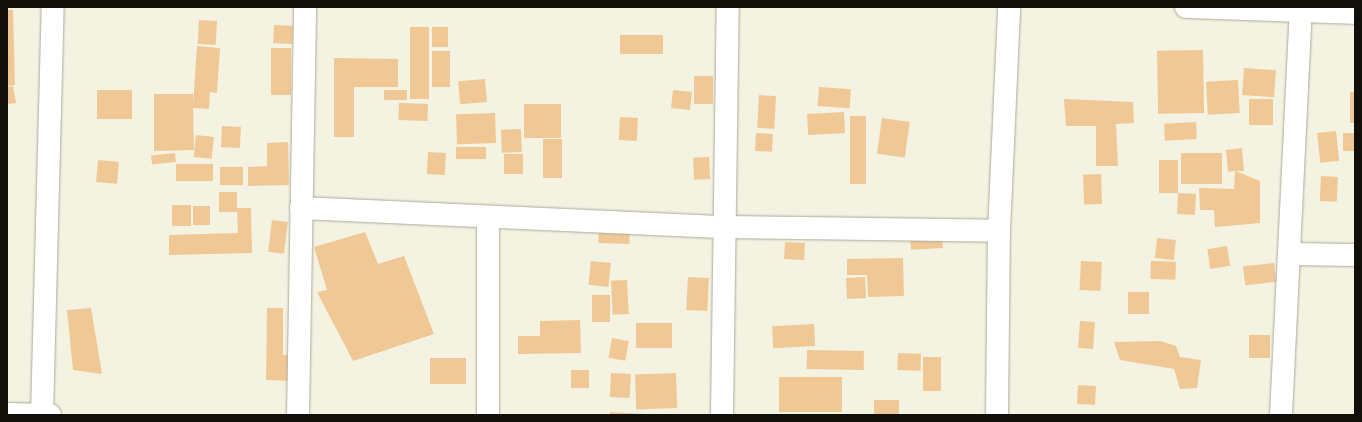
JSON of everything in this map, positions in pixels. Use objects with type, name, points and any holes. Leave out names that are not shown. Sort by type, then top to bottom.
[{"type":"street","points":[[42,415],[53,7]]},
{"type":"street","points":[[298,415],[305,7]]},
{"type":"street","points":[[722,415],[728,7]]},
{"type":"street","points":[[997,415],[999,231],[1009,7]]},
{"type":"street","points":[[1186,7],[1355,12]]},
{"type":"street","points":[[1282,415],[1301,11]]},
{"type":"street","points":[[301,208],[725,226],[999,231]]},
{"type":"street","points":[[488,217],[488,415]]},
{"type":"street","points":[[1289,254],[1355,255]]},
{"type":"street","points":[[7,414],[50,415]]},
{"type":"building","points":[[7,10],[13,10],[15,85],[7,86]]},
{"type":"building","points":[[199,20],[217,21],[216,45],[198,44]]},
{"type":"building","points":[[274,25],[293,26],[292,44],[273,43]]},
{"type":"building","points":[[410,27],[429,27],[429,99],[410,99]]},
{"type":"building","points":[[432,27],[448,27],[448,47],[432,47]]},
{"type":"building","points":[[620,35],[663,35],[663,54],[620,54]]},
{"type":"building","points":[[197,46],[220,48],[217,93],[210,92],[209,109],[193,108],[194,150],[154,151],[154,94],[193,94],[193,105]]},
{"type":"building","points":[[271,48],[291,48],[291,95],[271,95]]},
{"type":"building","points":[[1203,50],[1204,113],[1158,114],[1157,51]]},
{"type":"building","points":[[432,51],[450,51],[450,87],[432,87]]},
{"type":"building","points":[[334,58],[398,59],[398,87],[354,87],[354,137],[334,137]]},
{"type":"building","points":[[1244,68],[1276,70],[1274,97],[1242,95]]},
{"type":"building","points":[[694,76],[713,76],[713,104],[694,104]]},
{"type":"building","points":[[485,79],[487,102],[460,104],[458,81]]},
{"type":"building","points":[[1238,80],[1240,113],[1208,115],[1206,82]]},
{"type":"building","points":[[13,86],[16,103],[7,104],[7,87]]},
{"type":"building","points":[[819,87],[851,89],[850,108],[818,106]]},
{"type":"building","points":[[97,90],[132,90],[132,119],[97,119]]},
{"type":"building","points":[[384,90],[407,90],[407,100],[384,100]]},
{"type":"building","points":[[673,90],[692,92],[690,110],[671,108]]},
{"type":"building","points":[[1350,92],[1355,92],[1355,123],[1350,123]]},
{"type":"building","points":[[759,95],[776,96],[774,129],[757,128]]},
{"type":"building","points":[[1064,99],[1133,102],[1134,123],[1116,124],[1118,166],[1096,166],[1096,126],[1066,126]]},
{"type":"building","points":[[1249,99],[1273,99],[1273,125],[1249,125]]},
{"type":"building","points":[[399,103],[428,104],[427,121],[398,120]]},
{"type":"building","points":[[524,104],[561,104],[561,138],[524,138]]},
{"type":"building","points":[[844,112],[845,133],[808,135],[807,114]]},
{"type":"building","points":[[495,113],[496,143],[457,144],[456,114]]},
{"type":"building","points":[[850,116],[866,116],[866,184],[850,184]]},
{"type":"building","points":[[620,117],[638,118],[637,141],[619,140]]},
{"type":"building","points":[[882,118],[910,122],[905,158],[877,154]]},
{"type":"building","points":[[1196,122],[1197,139],[1165,141],[1164,124]]},
{"type":"building","points":[[222,126],[241,127],[240,148],[221,147]]},
{"type":"building","points":[[521,129],[522,152],[502,153],[501,130]]},
{"type":"building","points":[[1336,131],[1339,161],[1320,163],[1317,133]]},
{"type":"building","points":[[756,133],[773,134],[772,152],[755,151]]},
{"type":"building","points":[[1343,133],[1355,133],[1355,151],[1343,151]]},
{"type":"building","points":[[196,135],[214,137],[212,159],[194,157]]},
{"type":"building","points":[[543,139],[562,139],[562,178],[543,178]]},
{"type":"building","points":[[288,142],[289,185],[248,186],[248,167],[267,166],[267,143]]},
{"type":"building","points":[[456,147],[486,147],[486,159],[456,159]]},
{"type":"building","points":[[1242,148],[1244,171],[1236,171],[1260,181],[1260,223],[1215,227],[1214,210],[1200,210],[1199,188],[1234,189],[1235,171],[1228,172],[1226,150]]},
{"type":"building","points":[[428,152],[446,153],[445,175],[427,174]]},
{"type":"building","points":[[175,153],[176,162],[152,164],[151,156]]},
{"type":"building","points":[[1181,153],[1222,153],[1222,184],[1181,184]]},
{"type":"building","points":[[504,154],[523,154],[523,174],[504,174]]},
{"type":"building","points":[[709,157],[710,179],[694,180],[693,158]]},
{"type":"building","points":[[98,160],[119,162],[117,184],[96,182]]},
{"type":"building","points":[[1159,160],[1178,160],[1178,193],[1159,193]]},
{"type":"building","points":[[176,164],[213,164],[213,181],[176,181]]},
{"type":"building","points":[[220,167],[243,167],[243,185],[220,185]]},
{"type":"building","points":[[1101,174],[1102,204],[1084,205],[1083,175]]},
{"type":"building","points":[[1321,176],[1338,177],[1337,202],[1320,201]]},
{"type":"building","points":[[219,192],[237,192],[237,212],[219,212]]},
{"type":"building","points":[[1178,193],[1196,194],[1195,215],[1177,214]]},
{"type":"building","points":[[172,205],[191,205],[191,226],[172,226]]},
{"type":"building","points":[[193,206],[210,206],[210,225],[193,225]]},
{"type":"building","points":[[237,208],[251,208],[252,253],[169,255],[169,235],[238,233]]},
{"type":"building","points":[[272,220],[288,222],[284,254],[268,252]]},
{"type":"building","points":[[599,225],[630,226],[629,244],[598,243]]},
{"type":"building","points":[[942,231],[943,248],[911,250],[910,233]]},
{"type":"building","points":[[365,232],[378,264],[404,256],[434,334],[353,361],[317,292],[327,290],[314,247]]},
{"type":"building","points":[[1157,238],[1176,240],[1174,260],[1155,258]]},
{"type":"building","points":[[785,242],[805,243],[804,260],[784,259]]},
{"type":"building","points":[[1227,246],[1230,266],[1210,269],[1207,249]]},
{"type":"building","points":[[903,258],[904,296],[868,297],[867,275],[847,275],[847,259]]},
{"type":"building","points":[[591,261],[611,263],[608,287],[588,285]]},
{"type":"building","points":[[1081,261],[1102,262],[1100,291],[1079,290]]},
{"type":"building","points":[[1151,261],[1176,262],[1175,280],[1150,279]]},
{"type":"building","points":[[1274,263],[1276,282],[1245,285],[1243,266]]},
{"type":"building","points":[[688,277],[709,278],[707,311],[686,310]]},
{"type":"building","points":[[865,277],[866,298],[847,299],[846,278]]},
{"type":"building","points":[[627,280],[629,314],[613,315],[611,281]]},
{"type":"building","points":[[1128,292],[1149,292],[1149,314],[1128,314]]},
{"type":"building","points":[[592,295],[610,295],[610,322],[592,322]]},
{"type":"building","points":[[91,308],[102,374],[73,370],[67,310]]},
{"type":"building","points":[[267,308],[283,308],[283,355],[293,355],[293,381],[266,380]]},
{"type":"building","points":[[580,320],[581,353],[518,354],[518,336],[540,336],[540,321]]},
{"type":"building","points":[[1080,321],[1095,322],[1093,349],[1078,348]]},
{"type":"building","points":[[636,323],[672,323],[672,348],[636,348]]},
{"type":"building","points":[[814,324],[815,346],[773,348],[772,326]]},
{"type":"building","points":[[1249,335],[1270,335],[1270,358],[1249,358]]},
{"type":"building","points":[[612,338],[629,341],[625,361],[609,358]]},
{"type":"building","points":[[1160,341],[1176,346],[1180,357],[1201,360],[1197,388],[1180,389],[1174,369],[1120,360],[1114,342]]},
{"type":"building","points":[[807,350],[864,351],[864,370],[807,369]]},
{"type":"building","points":[[898,353],[921,354],[920,371],[897,370]]},
{"type":"building","points":[[923,357],[941,357],[941,391],[923,391]]},
{"type":"building","points":[[430,358],[466,358],[466,384],[430,384]]},
{"type":"building","points":[[571,370],[589,370],[589,388],[571,388]]},
{"type":"building","points":[[611,373],[631,374],[630,398],[610,397]]},
{"type":"building","points":[[676,373],[677,408],[636,409],[635,374]]},
{"type":"building","points":[[779,377],[842,377],[842,412],[779,412]]},
{"type":"building","points":[[1078,385],[1096,386],[1095,405],[1077,404]]},
{"type":"building","points":[[874,400],[899,400],[899,415],[874,415]]},
{"type":"building","points":[[610,412],[644,414],[644,415],[610,415]]}]
